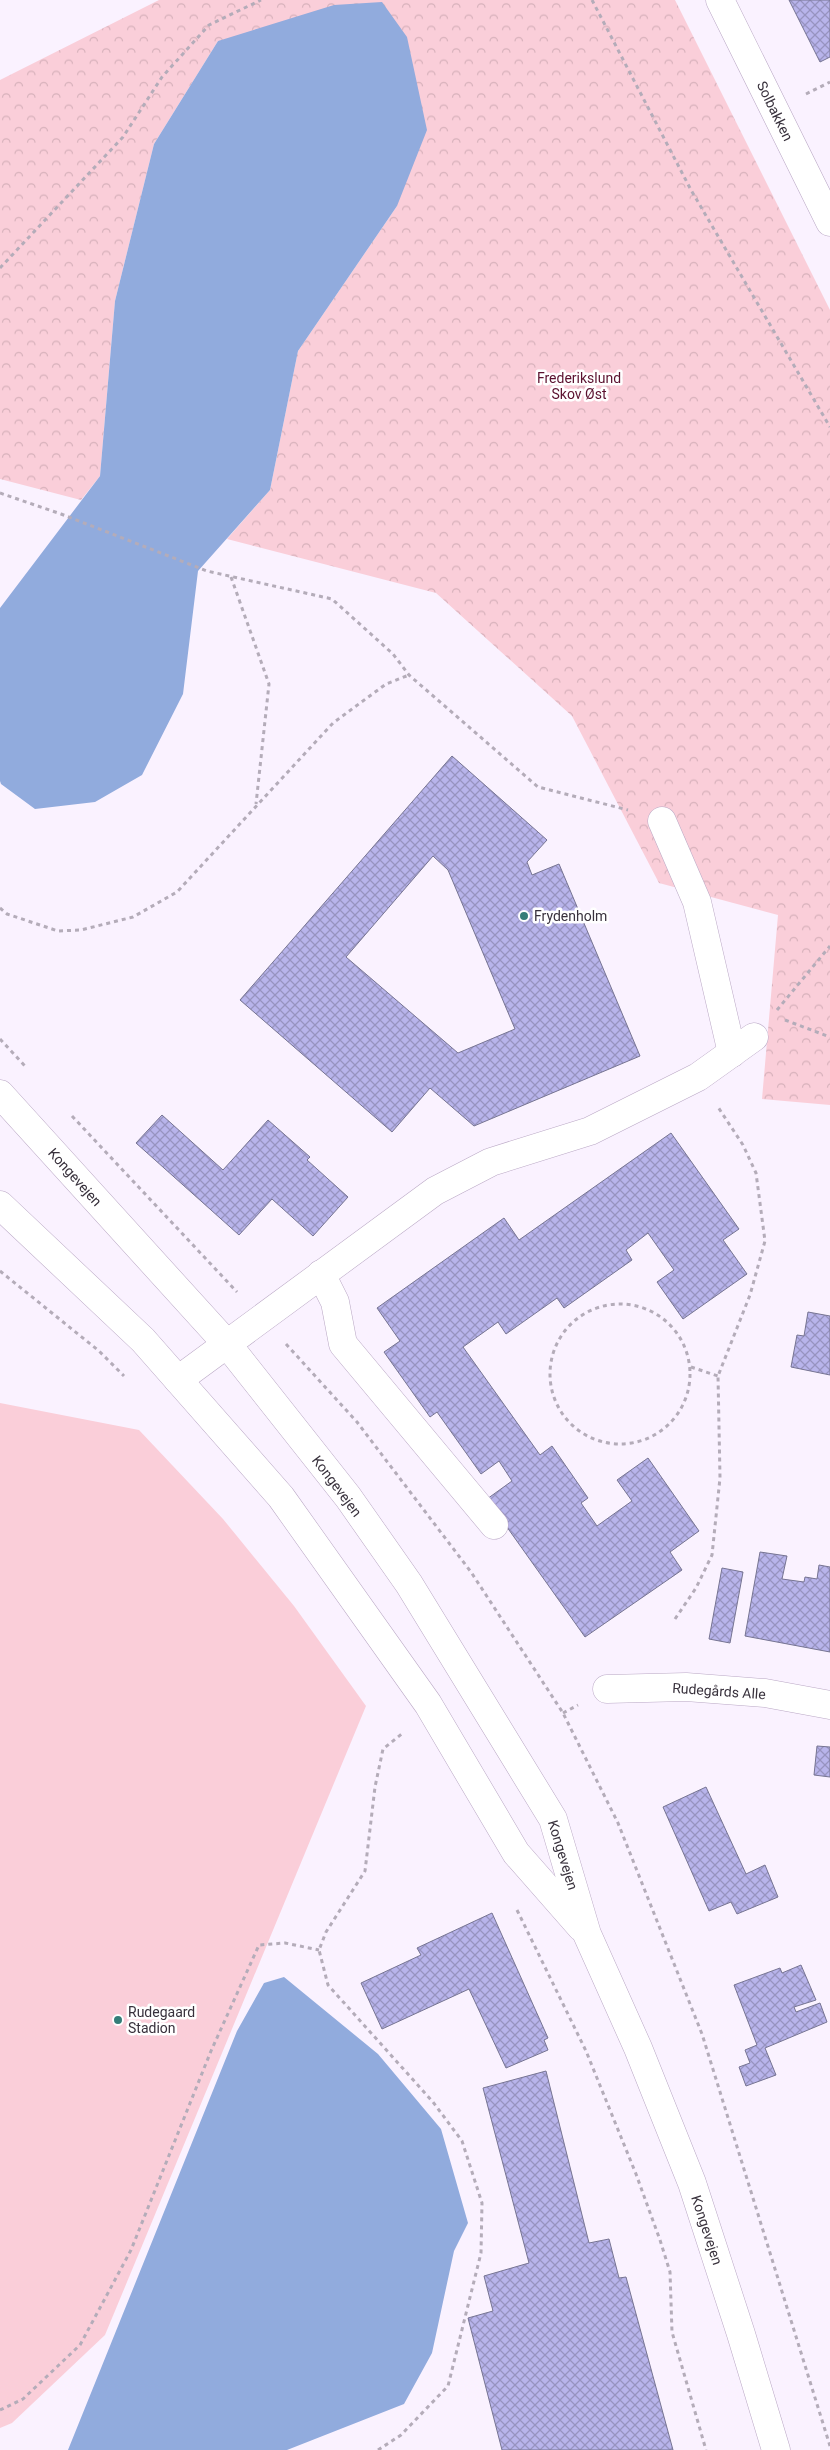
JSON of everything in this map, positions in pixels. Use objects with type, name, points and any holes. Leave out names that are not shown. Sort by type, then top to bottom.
[{"type":"main road","name":"Solbakken","points":[[720,0],[830,222]]},
{"type":"main road","points":[[662,821],[697,902],[732,1052]]},
{"type":"main road","points":[[178,1380],[435,1191],[491,1162],[590,1131],[698,1077],[754,1037]]},
{"type":"main road","name":"Kongevejen","points":[[0,1094],[227,1344],[370,1529],[409,1584],[553,1819],[587,1934],[638,2048],[692,2183],[776,2450]]},
{"type":"main road","name":"Kongevejen","points":[[0,1205],[143,1340],[281,1497],[428,1704],[516,1853],[587,1934]]},
{"type":"main road","points":[[321,1274],[335,1302],[343,1344],[494,1525]]},
{"type":"main road","name":"Rudegårds Alle","points":[[607,1689],[686,1687],[765,1693],[830,1705]]},
{"type":"path","points":[[0,268],[123,137],[162,77],[209,25],[261,0]]},
{"type":"path","points":[[592,0],[691,190],[830,427]]},
{"type":"path","points":[[0,493],[61,514],[208,571],[332,599],[393,654],[409,675],[538,787],[630,810],[662,821]]},
{"type":"path","points":[[231,577],[269,684],[256,805]]},
{"type":"path","points":[[0,908],[7,914],[58,931],[82,930],[133,917],[177,892],[333,723],[386,684],[409,675]]},
{"type":"path","points":[[754,1037],[830,946]]},
{"type":"path","points":[[772,1015],[830,1037]]},
{"type":"path","points":[[0,1039],[27,1068]]},
{"type":"path","points":[[675,1619],[696,1588],[712,1555],[720,1478],[718,1376],[750,1294],[764,1241],[756,1173],[743,1145],[698,1077]]},
{"type":"path","points":[[67,1111],[357,1422],[472,1572],[563,1713],[618,1822],[702,2034],[830,2446]]},
{"type":"path","points":[[0,1271],[98,1351],[125,1377]]},
{"type":"path","points":[[605,1305],[635,1305],[662,1317],[682,1339],[691,1367],[688,1396],[673,1422],[649,1439],[620,1445],[591,1439],[567,1422],[552,1396],[550,1367],[558,1339],[578,1317],[605,1305]]},
{"type":"path","points":[[691,1367],[718,1376]]},
{"type":"path","points":[[378,2450],[401,2435],[448,2386],[482,2253],[482,2203],[462,2142],[433,2102],[328,1985],[319,1950],[326,1932],[365,1871],[375,1787],[383,1749],[409,1728]]},
{"type":"path","points":[[0,2410],[24,2399],[80,2345],[131,2250],[211,2051],[259,1945],[285,1943],[319,1950]]},
{"type":"path","points":[[538,1954],[586,2051],[636,2174],[660,2240],[670,2272],[672,2332],[706,2450]]},
{"type":"green space","name":"Frederikslund Skov Øst","points":[[159,0],[675,0],[830,310],[830,1105],[762,1099],[778,915],[659,883],[572,716],[436,593],[227,539],[270,490],[298,351],[397,206],[218,41],[154,144],[115,301],[100,476],[81,500],[0,479],[0,80]]},
{"type":"green space","name":"Rudegaard Stadion","points":[[0,1403],[139,1430],[223,1519],[294,1606],[366,1706],[105,2335],[12,2423],[0,2428]]},
{"type":"water","points":[[382,2],[407,37],[427,130],[397,206],[298,351],[270,490],[198,571],[183,694],[142,775],[95,802],[35,809],[1,784],[0,781],[0,608],[100,476],[115,301],[154,144],[218,41],[334,5]]},
{"type":"water","points":[[284,1977],[378,2054],[441,2129],[468,2223],[454,2251],[432,2353],[404,2404],[287,2450],[68,2450],[237,2031],[264,1983]]},
{"type":"building","points":[[789,0],[830,0],[830,57],[820,62]]},
{"type":"building","name":"Frydenholm","points":[[452,756],[547,840],[527,862],[532,875],[559,864],[640,1056],[474,1126],[430,1088],[392,1132],[240,1000]],"holes":[[[433,856],[448,870],[515,1029],[458,1053],[346,957]]]},
{"type":"building","points":[[162,1115],[223,1170],[268,1120],[310,1157],[307,1160],[348,1197],[313,1236],[272,1199],[239,1235],[136,1143]]},
{"type":"building","points":[[671,1133],[739,1229],[723,1240],[747,1274],[683,1319],[657,1282],[674,1270],[648,1233],[626,1250],[632,1260],[564,1308],[557,1298],[506,1334],[498,1322],[463,1347],[540,1455],[552,1446],[588,1498],[581,1503],[597,1526],[632,1501],[617,1480],[648,1458],[699,1531],[670,1552],[682,1570],[585,1637],[487,1499],[512,1481],[499,1461],[481,1474],[437,1412],[430,1417],[384,1352],[400,1341],[377,1308],[504,1218],[519,1240]]},
{"type":"building","points":[[808,1312],[830,1316],[830,1375],[791,1367],[797,1335],[804,1336]]},
{"type":"building","points":[[760,1552],[787,1556],[782,1579],[804,1582],[805,1577],[817,1579],[819,1565],[830,1567],[830,1652],[745,1636]]},
{"type":"building","points":[[722,1568],[743,1572],[730,1643],[709,1639]]},
{"type":"building","points":[[817,1746],[830,1747],[830,1777],[814,1775]]},
{"type":"building","points":[[706,1787],[746,1874],[765,1865],[778,1897],[737,1914],[731,1902],[709,1911],[663,1807]]},
{"type":"building","points":[[492,1913],[548,2038],[544,2040],[548,2050],[506,2068],[469,1989],[382,2029],[361,1983],[421,1955],[417,1948]]},
{"type":"building","points":[[801,1965],[816,2000],[794,2007],[796,2012],[820,2003],[827,2022],[765,2048],[776,2075],[746,2086],[739,2067],[750,2063],[745,2050],[757,2045],[734,1985],[780,1968],[782,1973]]},
{"type":"building","points":[[546,2071],[589,2243],[609,2239],[619,2278],[626,2277],[673,2450],[502,2450],[468,2318],[493,2311],[484,2276],[529,2263],[483,2088]]},
{"type":"place","name":"Frydenholm","points":[[524,916]]},
{"type":"place","name":"Rudegaard Stadion","points":[[118,2020]]}]
